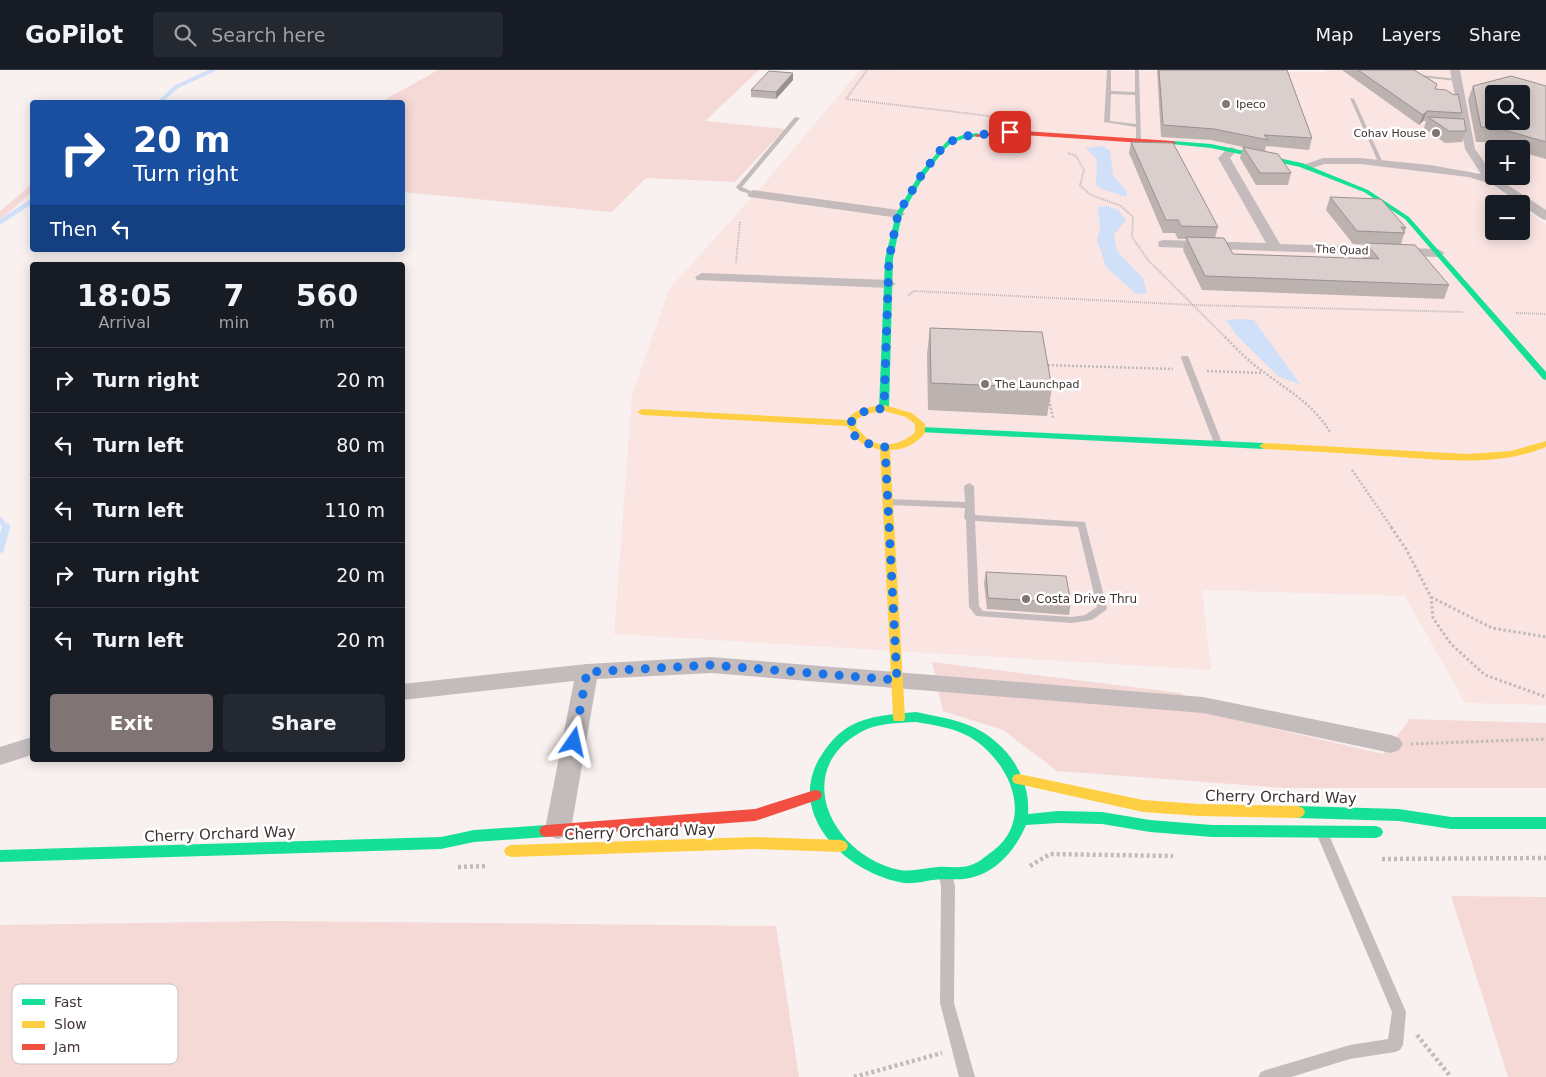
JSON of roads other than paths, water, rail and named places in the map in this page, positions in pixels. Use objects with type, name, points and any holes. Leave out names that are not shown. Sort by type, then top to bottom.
[{"type":"street","points":[[1456,75],[1461,127],[1470,149],[1485,172]]},
{"type":"street","points":[[884,408],[889,259],[898,214],[922,174],[949,142],[965,136],[1010,132],[1139,140],[1232,150],[1307,167],[1358,188],[1386,202],[1407,218],[1491,312],[1546,378]]},
{"type":"street","points":[[1232,150],[1224,158],[1275,247]]},
{"type":"street","points":[[1307,167],[1323,161],[1335,160],[1381,162],[1469,174],[1485,179]]},
{"type":"street","points":[[1501,185],[1546,216]]},
{"type":"street","points":[[753,194],[898,214]]},
{"type":"street","name":"The Quad","points":[[1164,244],[1438,253]]},
{"type":"street","points":[[702,277],[888,284]]},
{"type":"street","points":[[642,412],[850,423],[862,412],[884,408],[906,412],[920,422],[922,430],[916,440],[907,444],[885,447],[862,441],[854,436],[850,429],[850,423]]},
{"type":"street","points":[[922,430],[1218,443],[1449,457],[1536,450],[1546,444]]},
{"type":"street","points":[[885,447],[899,718]]},
{"type":"street","points":[[405,692],[587,672],[711,665],[1203,704],[1391,744]]},
{"type":"street","points":[[558,830],[587,672]]},
{"type":"street","points":[[916,717],[948,722],[978,735],[1002,755],[1018,779],[1024,806],[1018,832],[1001,855],[974,871],[903,877],[869,865],[841,846],[822,821],[815,795],[818,769],[832,746],[855,729],[884,719],[899,718],[916,717]]},
{"type":"street","points":[[0,756],[30,747]]},
{"type":"street","name":"Cherry Orchard Way","points":[[1018,779],[1143,806],[1199,810],[1399,815],[1451,823],[1546,823]]},
{"type":"street","name":"Cherry Orchard Way","points":[[0,856],[441,843],[474,836],[755,815],[815,795]]},
{"type":"street","points":[[1021,820],[1058,817],[1102,818],[1150,826],[1212,831],[1388,832]]},
{"type":"street","points":[[1417,830],[1451,823]]},
{"type":"street","name":"Cherry Orchard Way","points":[[441,843],[462,850]]},
{"type":"street","name":"Cherry Orchard Way","points":[[498,851],[755,844],[841,846]]},
{"type":"lane","points":[[1109,70],[1107,122],[1138,126]]},
{"type":"lane","points":[[1137,70],[1139,140]]},
{"type":"lane","points":[[1405,74],[1456,75]]},
{"type":"lane","points":[[1108,92],[1138,94]]},
{"type":"lane","points":[[1352,99],[1381,162]]},
{"type":"lane","points":[[753,194],[739,187],[797,118]]},
{"type":"lane","points":[[1185,358],[1218,443]]},
{"type":"lane","points":[[969,486],[968,505],[974,607],[980,614],[1072,620],[1088,618],[1102,608],[1082,524],[969,518]]},
{"type":"lane","points":[[887,502],[968,505]]},
{"type":"lane","points":[[1266,1077],[1350,1052],[1394,1045],[1399,1012],[1322,833]]},
{"type":"lane","points":[[946,873],[948,886],[947,1003],[967,1077]]},
{"type":"water","points":[[1101,146],[1110,150],[1113,175],[1127,192],[1126,197],[1096,185],[1097,159],[1085,148]]},
{"type":"water","points":[[1107,206],[1118,210],[1126,220],[1114,235],[1117,251],[1143,278],[1147,294],[1135,293],[1106,267],[1097,239],[1100,229],[1098,207]]},
{"type":"water","points":[[1226,320],[1254,320],[1300,384],[1279,377],[1237,336]]},
{"type":"waterway","points":[[162,100],[176,87],[213,70]]},
{"type":"waterway","points":[[0,222],[30,202]]},
{"type":"waterway","points":[[0,520],[7,528]]},
{"type":"waterway","points":[[0,549],[6,527]]},
{"type":"place","name":"Ipeco","points":[[1226,104]]},
{"type":"place","name":"Cohav House","points":[[1436,133]]},
{"type":"place","name":"The Launchpad","points":[[985,384]]},
{"type":"place","name":"Costa Drive Thru","points":[[1026,599]]}]
